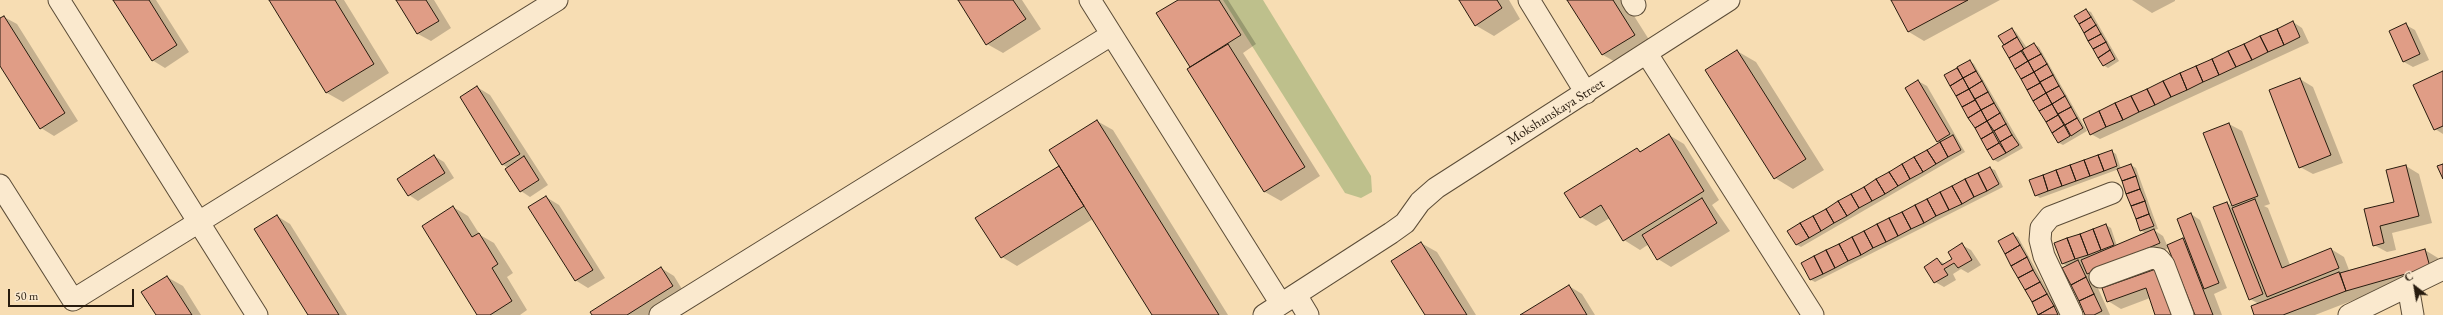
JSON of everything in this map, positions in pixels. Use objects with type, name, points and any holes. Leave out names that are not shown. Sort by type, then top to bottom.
[{"type":"street","points":[[59,0],[257,315]]},
{"type":"street","points":[[0,185],[73,300],[558,0]]},
{"type":"street","points":[[1090,0],[1280,305],[1308,315]]},
{"type":"street","points":[[1529,0],[1586,93]]},
{"type":"street","name":"Mokshanskaya Street","points":[[1280,305],[1405,223],[1420,202],[1436,188],[1729,0]]},
{"type":"street","points":[[660,315],[1111,34]]},
{"type":"street","points":[[1647,54],[1814,315]]},
{"type":"street","points":[[2072,315],[2044,256],[2040,240],[2041,228],[2050,217],[2112,193]]},
{"type":"street","points":[[2100,278],[2152,258],[2159,258],[2164,265],[2183,315]]},
{"type":"street","points":[[2349,315],[2443,269]]},
{"type":"street","points":[[2408,286],[2413,315]]},
{"type":"green space","points":[[1223,0],[1263,0],[1371,176],[1372,192],[1361,198],[1345,193]]},
{"type":"building","points":[[113,0],[149,0],[177,45],[152,61]]},
{"type":"building","points":[[269,0],[335,0],[374,64],[326,93]]},
{"type":"building","points":[[396,0],[426,0],[439,21],[417,34]]},
{"type":"building","points":[[958,0],[1013,0],[1026,19],[986,45]]},
{"type":"building","points":[[1178,0],[1219,0],[1241,35],[1190,67],[1156,13]]},
{"type":"building","points":[[1459,0],[1497,0],[1502,8],[1475,26]]},
{"type":"building","points":[[1567,0],[1613,0],[1635,35],[1602,55]]},
{"type":"building","points":[[1891,0],[1968,0],[1908,32]]},
{"type":"building","points":[[2086,9],[2091,17],[2079,24],[2074,16]]},
{"type":"building","points":[[4,16],[65,113],[40,129],[0,66],[0,18]]},
{"type":"building","points":[[2091,17],[2096,25],[2084,33],[2079,24]]},
{"type":"building","points":[[2293,21],[2300,37],[2284,45],[2277,29]]},
{"type":"building","points":[[2406,23],[2420,54],[2403,62],[2389,31]]},
{"type":"building","points":[[2096,25],[2101,34],[2088,41],[2084,33]]},
{"type":"building","points":[[2012,28],[2017,37],[2004,45],[1998,36]]},
{"type":"building","points":[[2277,29],[2284,45],[2268,52],[2260,36]]},
{"type":"building","points":[[2101,34],[2106,42],[2093,49],[2088,41]]},
{"type":"building","points":[[2260,36],[2268,52],[2252,60],[2244,44]]},
{"type":"building","points":[[2017,37],[2024,49],[2009,58],[2002,46]]},
{"type":"building","points":[[2106,42],[2110,50],[2098,58],[2093,49]]},
{"type":"building","points":[[2034,43],[2041,54],[2028,61],[2022,50]]},
{"type":"building","points":[[1228,44],[1305,167],[1264,192],[1187,69]]},
{"type":"building","points":[[2244,44],[2252,60],[2236,67],[2228,51]]},
{"type":"building","points":[[1737,50],[1806,159],[1774,179],[1705,70]]},
{"type":"building","points":[[2110,50],[2115,59],[2103,66],[2098,58]]},
{"type":"building","points":[[2021,51],[2028,61],[2015,69],[2009,58]]},
{"type":"building","points":[[2228,51],[2236,67],[2219,75],[2212,59]]},
{"type":"building","points":[[2041,54],[2047,64],[2034,72],[2028,61]]},
{"type":"building","points":[[2212,59],[2219,75],[2203,82],[2196,66]]},
{"type":"building","points":[[1970,60],[1976,71],[1963,78],[1957,67]]},
{"type":"building","points":[[2028,61],[2034,72],[2021,79],[2015,69]]},
{"type":"building","points":[[2047,64],[2053,75],[2040,82],[2034,72]]},
{"type":"building","points":[[2196,66],[2203,82],[2187,90],[2180,73]]},
{"type":"building","points":[[1957,68],[1963,78],[1950,86],[1944,75]]},
{"type":"building","points":[[1976,71],[1982,81],[1969,89],[1963,78]]},
{"type":"building","points":[[2443,71],[2443,126],[2434,130],[2413,85]]},
{"type":"building","points":[[2034,72],[2040,83],[2027,90],[2021,79]]},
{"type":"building","points":[[2180,73],[2187,90],[2171,97],[2163,81]]},
{"type":"building","points":[[2053,75],[2059,86],[2046,93],[2040,82]]},
{"type":"building","points":[[1963,78],[1969,89],[1956,96],[1950,86]]},
{"type":"building","points":[[2300,78],[2331,155],[2299,168],[2269,90]]},
{"type":"building","points":[[1918,80],[1950,134],[1937,142],[1905,88]]},
{"type":"building","points":[[1982,81],[1988,92],[1975,99],[1969,89]]},
{"type":"building","points":[[2163,81],[2171,97],[2155,105],[2147,89]]},
{"type":"building","points":[[2040,83],[2046,93],[2033,101],[2027,90]]},
{"type":"building","points":[[477,86],[520,154],[502,165],[460,97]]},
{"type":"building","points":[[2059,86],[2065,96],[2052,104],[2046,93]]},
{"type":"building","points":[[1969,89],[1975,100],[1962,107],[1956,96]]},
{"type":"building","points":[[2147,89],[2155,105],[2139,112],[2131,96]]},
{"type":"building","points":[[1988,92],[1994,103],[1981,110],[1975,99]]},
{"type":"building","points":[[2046,93],[2052,104],[2039,111],[2033,101]]},
{"type":"building","points":[[2065,96],[2071,107],[2058,114],[2052,104]]},
{"type":"building","points":[[2131,96],[2139,112],[2123,120],[2115,103]]},
{"type":"building","points":[[1975,100],[1981,110],[1968,118],[1962,107]]},
{"type":"building","points":[[1994,103],[2000,113],[1987,121],[1981,110]]},
{"type":"building","points":[[2115,103],[2123,120],[2106,127],[2099,111]]},
{"type":"building","points":[[2052,104],[2058,115],[2046,122],[2039,111]]},
{"type":"building","points":[[2071,107],[2077,118],[2065,125],[2058,114]]},
{"type":"building","points":[[1981,110],[1987,121],[1975,128],[1968,118]]},
{"type":"building","points":[[2099,111],[2106,127],[2090,135],[2083,119]]},
{"type":"building","points":[[2000,113],[2006,124],[1994,131],[1987,121]]},
{"type":"building","points":[[2058,115],[2064,125],[2052,133],[2046,122]]},
{"type":"building","points":[[2077,118],[2083,128],[2071,136],[2065,125]]},
{"type":"building","points":[[1097,120],[1219,315],[1152,315],[1049,150]]},
{"type":"building","points":[[1987,121],[1993,132],[1981,139],[1975,128]]},
{"type":"building","points":[[2229,123],[2258,196],[2232,206],[2203,133]]},
{"type":"building","points":[[2006,124],[2012,135],[2000,142],[1994,131]]},
{"type":"building","points":[[2064,125],[2070,136],[2058,143],[2052,133]]},
{"type":"building","points":[[1993,132],[1999,143],[1987,150],[1981,139]]},
{"type":"building","points":[[1669,134],[1704,191],[1623,241],[1601,205],[1580,218],[1564,193],[1637,148],[1640,152]]},
{"type":"building","points":[[1953,135],[1961,150],[1948,157],[1940,142]]},
{"type":"building","points":[[2012,135],[2019,145],[2006,153],[2000,142]]},
{"type":"building","points":[[1940,142],[1948,157],[1936,164],[1927,150]]},
{"type":"building","points":[[1999,143],[2006,153],[1993,160],[1987,150]]},
{"type":"building","points":[[1927,150],[1936,164],[1923,172],[1914,157]]},
{"type":"building","points":[[2112,150],[2117,166],[2104,171],[2098,155]]},
{"type":"building","points":[[434,155],[445,173],[408,196],[397,179]]},
{"type":"building","points":[[2098,155],[2104,171],[2090,176],[2084,160]]},
{"type":"building","points":[[524,156],[539,180],[520,192],[505,169]]},
{"type":"building","points":[[1914,157],[1923,172],[1910,179],[1902,164]]},
{"type":"building","points":[[2084,160],[2090,176],[2076,181],[2070,165]]},
{"type":"building","points":[[1902,164],[1910,179],[1898,186],[1889,172]]},
{"type":"building","points":[[2131,164],[2136,176],[2122,181],[2117,169]]},
{"type":"building","points":[[2443,164],[2443,179],[2437,166]]},
{"type":"building","points":[[2070,165],[2076,181],[2062,186],[2056,170]]},
{"type":"building","points":[[2406,165],[2419,216],[2380,226],[2384,243],[2373,246],[2364,209],[2394,202],[2386,170]]},
{"type":"building","points":[[1059,166],[1084,206],[1001,258],[975,218]]},
{"type":"building","points":[[1990,167],[1999,184],[1987,191],[1978,173]]},
{"type":"building","points":[[2056,170],[2062,186],[2048,191],[2043,175]]},
{"type":"building","points":[[1889,172],[1898,186],[1885,194],[1876,179]]},
{"type":"building","points":[[1978,173],[1987,191],[1974,197],[1965,179]]},
{"type":"building","points":[[2043,175],[2048,191],[2035,196],[2029,180]]},
{"type":"building","points":[[2136,176],[2140,189],[2126,194],[2122,181]]},
{"type":"building","points":[[1876,179],[1885,194],[1872,201],[1864,187]]},
{"type":"building","points":[[1965,179],[1974,197],[1962,204],[1952,186]]},
{"type":"building","points":[[1952,186],[1962,204],[1949,210],[1940,192]]},
{"type":"building","points":[[1864,187],[1872,201],[1859,208],[1851,194]]},
{"type":"building","points":[[2140,189],[2145,201],[2131,206],[2126,194]]},
{"type":"building","points":[[1940,192],[1949,210],[1936,216],[1927,199]]},
{"type":"building","points":[[1851,194],[1859,208],[1847,216],[1838,201]]},
{"type":"building","points":[[546,196],[593,270],[575,281],[528,207]]},
{"type":"building","points":[[1702,198],[1717,223],[1657,260],[1642,235]]},
{"type":"building","points":[[1927,199],[1936,216],[1924,223],[1915,205]]},
{"type":"building","points":[[2255,199],[2282,268],[2331,248],[2339,268],[2267,297],[2232,208]]},
{"type":"building","points":[[1838,201],[1847,216],[1834,223],[1826,209]]},
{"type":"building","points":[[2145,201],[2149,214],[2136,219],[2131,206]]},
{"type":"building","points":[[2227,202],[2263,294],[2249,300],[2213,207]]},
{"type":"building","points":[[1915,205],[1924,223],[1911,229],[1902,212]]},
{"type":"building","points":[[453,206],[472,237],[479,233],[498,264],[492,268],[512,301],[490,315],[477,315],[422,226]]},
{"type":"building","points":[[1826,209],[1834,223],[1821,231],[1813,216]]},
{"type":"building","points":[[1902,212],[1911,229],[1898,236],[1889,218]]},
{"type":"building","points":[[2191,213],[2219,283],[2204,289],[2177,219]]},
{"type":"building","points":[[2149,214],[2154,226],[2140,231],[2136,219]]},
{"type":"building","points":[[277,215],[339,315],[308,315],[254,229]]},
{"type":"building","points":[[1813,216],[1821,231],[1809,238],[1800,223]]},
{"type":"building","points":[[1889,218],[1898,236],[1886,242],[1877,224]]},
{"type":"building","points":[[1800,223],[1809,238],[1796,245],[1787,231]]},
{"type":"building","points":[[1877,224],[1886,242],[1873,248],[1864,231]]},
{"type":"building","points":[[2106,224],[2114,245],[2101,250],[2093,229]]},
{"type":"building","points":[[2093,229],[2101,250],[2088,255],[2080,234]]},
{"type":"building","points":[[2154,229],[2160,243],[2087,274],[2081,260]]},
{"type":"building","points":[[1864,231],[1873,248],[1861,255],[1852,237]]},
{"type":"building","points":[[2013,233],[2020,245],[2005,254],[1998,241]]},
{"type":"building","points":[[2080,234],[2088,255],[2075,259],[2067,238]]},
{"type":"building","points":[[1852,237],[1861,255],[1848,261],[1839,244]]},
{"type":"building","points":[[2067,238],[2075,259],[2062,264],[2054,243]]},
{"type":"building","points":[[2183,238],[2213,315],[2195,315],[2167,245]]},
{"type":"building","points":[[1421,242],[1467,315],[1425,315],[1391,261]]},
{"type":"building","points":[[1962,243],[1972,260],[1958,268],[1954,263],[1944,269],[1948,275],[1934,283],[1924,267],[1937,258],[1942,265],[1952,259],[1948,252]]},
{"type":"building","points":[[1839,244],[1848,261],[1835,268],[1826,250]]},
{"type":"building","points":[[2020,245],[2027,257],[2011,266],[2005,254]]},
{"type":"building","points":[[2425,249],[2430,267],[2346,291],[2340,273]]},
{"type":"building","points":[[1826,250],[1835,268],[1823,274],[1814,256]]},
{"type":"building","points":[[1814,256],[1823,274],[1810,280],[1801,263]]},
{"type":"building","points":[[2027,257],[2033,270],[2018,278],[2011,266]]},
{"type":"building","points":[[2078,260],[2086,277],[2071,285],[2062,268]]},
{"type":"building","points":[[661,267],[673,286],[627,315],[592,315],[590,312]]},
{"type":"building","points":[[2156,269],[2172,315],[2155,315],[2146,288],[2107,302],[2102,288]]},
{"type":"building","points":[[2033,270],[2040,282],[2025,290],[2018,278]]},
{"type":"building","points":[[2339,272],[2346,291],[2283,315],[2254,315],[2251,306]]},
{"type":"building","points":[[167,276],[192,315],[156,315],[141,292]]},
{"type":"building","points":[[2086,277],[2094,294],[2079,301],[2071,285]]},
{"type":"building","points":[[2040,282],[2047,294],[2032,302],[2025,290]]},
{"type":"building","points":[[1569,285],[1587,315],[1520,315]]},
{"type":"building","points":[[2047,294],[2054,306],[2038,315],[2032,302]]},
{"type":"building","points":[[2094,294],[2102,311],[2094,315],[2085,315],[2079,301]]},
{"type":"building","points":[[2054,306],[2058,315],[2038,315]]}]
